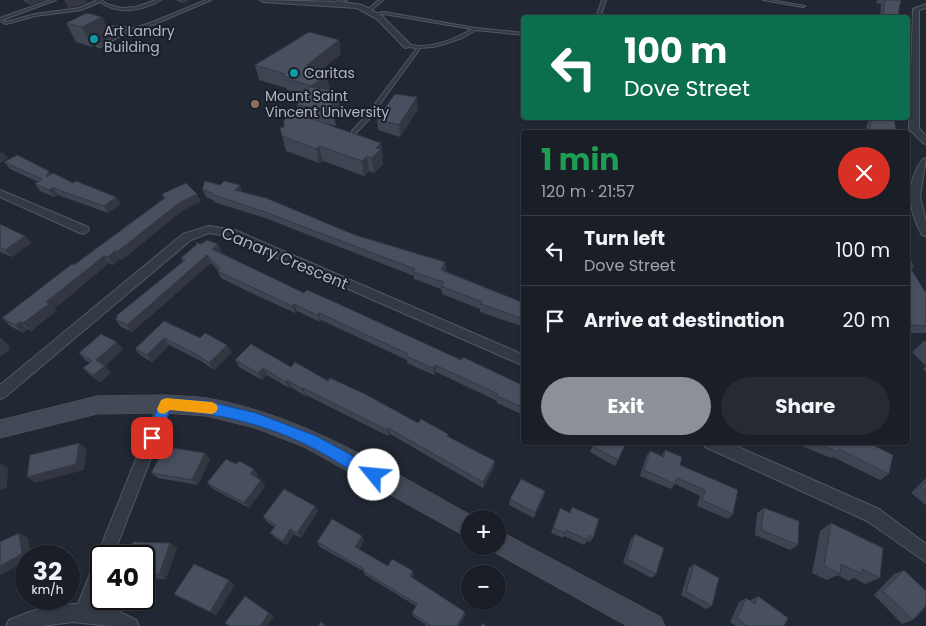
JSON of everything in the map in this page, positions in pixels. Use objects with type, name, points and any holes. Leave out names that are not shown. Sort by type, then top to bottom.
[{"type":"street","points":[[263,0],[307,4],[338,2],[372,12],[394,35],[408,46]]},
{"type":"street","points":[[926,6],[916,9],[914,128],[926,141]]},
{"type":"street","points":[[915,74],[926,76]]},
{"type":"street","points":[[926,161],[919,168],[915,194],[918,215],[926,232]]},
{"type":"street","points":[[0,193],[84,230]]},
{"type":"street","name":"Canary Crescent","points":[[0,393],[187,237],[199,230],[215,228],[231,232],[521,360]]},
{"type":"street","points":[[110,545],[166,404]]},
{"type":"street","points":[[0,430],[51,415],[97,405],[166,404],[206,407],[256,419],[311,440],[461,522]]},
{"type":"street","points":[[717,445],[873,516],[926,554]]},
{"type":"street","points":[[506,546],[652,626]]},
{"type":"street","points":[[84,611],[90,595]]},
{"type":"street","points":[[15,626],[55,615],[84,611],[123,621],[130,626]]},
{"type":"lane","points":[[0,19],[54,0]]},
{"type":"lane","points":[[0,19],[6,23],[35,15],[81,9],[99,1],[127,11],[159,0]]},
{"type":"lane","points":[[100,46],[139,27],[154,23],[209,0]]},
{"type":"lane","points":[[338,2],[345,0]]},
{"type":"lane","points":[[372,12],[381,0]]},
{"type":"lane","points":[[599,15],[604,0]]},
{"type":"lane","points":[[765,0],[803,6]]},
{"type":"lane","points":[[372,12],[521,34]]},
{"type":"lane","points":[[96,27],[139,27]]},
{"type":"lane","points":[[408,46],[418,49],[440,44],[475,28]]},
{"type":"lane","points":[[354,132],[367,118],[418,49]]},
{"type":"building","points":[[885,0],[901,0],[898,15],[883,15]]},
{"type":"building","points":[[87,13],[102,17],[82,27],[66,23]]},
{"type":"building","points":[[309,32],[339,40],[307,65],[319,69],[316,71],[327,75],[311,86],[291,80],[293,79],[283,76],[285,74],[255,65]]},
{"type":"building","points":[[310,87],[338,93],[331,102],[334,111],[297,105]]},
{"type":"building","points":[[395,94],[417,97],[399,125],[377,119]]},
{"type":"building","points":[[291,112],[381,143],[376,148],[381,149],[372,158],[367,156],[362,161],[319,146],[316,149],[282,136],[280,128],[284,127],[284,120]]},
{"type":"building","points":[[872,120],[894,120],[896,130],[869,130]]},
{"type":"building","points":[[17,155],[49,171],[46,177],[53,173],[73,183],[76,181],[116,197],[104,206],[53,188],[49,190],[35,184],[42,179],[4,162]]},
{"type":"building","points":[[205,181],[220,185],[224,181],[240,185],[235,190],[266,198],[355,235],[445,262],[441,270],[521,302],[521,318],[481,304],[482,302],[441,286],[444,282],[413,272],[415,269],[262,211],[211,194],[202,189]]},
{"type":"building","points":[[186,183],[197,194],[179,203],[117,252],[115,251],[108,257],[104,256],[46,302],[49,304],[23,323],[20,322],[15,325],[2,318],[72,264],[74,265],[165,198],[162,194]]},
{"type":"building","points":[[0,224],[25,236],[5,250],[0,247]]},
{"type":"building","points":[[207,240],[218,244],[212,249],[304,293],[307,290],[461,360],[463,357],[521,385],[521,407],[435,365],[433,368],[406,356],[408,354],[319,313],[317,315],[294,304],[292,306],[217,271],[220,269],[207,255],[127,325],[115,319],[118,317],[116,316],[185,260],[181,258],[197,244],[195,242],[201,244]]},
{"type":"building","points":[[910,268],[926,293],[926,326],[910,325]]},
{"type":"building","points":[[164,321],[200,338],[205,333],[227,345],[209,363],[196,354],[164,338],[147,355],[135,349]]},
{"type":"building","points":[[101,334],[117,342],[96,360],[105,366],[93,375],[83,368],[92,361],[79,353]]},
{"type":"building","points":[[251,344],[291,367],[295,362],[328,381],[330,378],[365,394],[418,423],[421,419],[448,434],[447,436],[495,461],[483,482],[388,428],[387,430],[287,380],[286,382],[263,368],[258,373],[235,360]]},
{"type":"building","points":[[79,443],[76,464],[27,477],[30,455]]},
{"type":"building","points":[[592,445],[625,445],[618,460]]},
{"type":"building","points":[[821,445],[873,445],[893,455],[889,474],[839,449],[838,452]]},
{"type":"building","points":[[174,448],[205,453],[192,480],[151,473],[163,450],[172,452]]},
{"type":"building","points":[[665,450],[682,457],[680,465],[738,490],[733,514],[702,500],[705,490],[677,478],[675,484],[644,470],[650,451],[664,457]]},
{"type":"building","points":[[226,459],[236,464],[239,461],[254,469],[250,474],[261,480],[244,503],[207,483]]},
{"type":"building","points":[[521,479],[545,491],[535,513],[510,499]]},
{"type":"building","points":[[926,482],[926,491],[921,487]]},
{"type":"building","points":[[284,489],[315,506],[297,533],[290,529],[283,541],[270,533],[276,525],[263,517]]},
{"type":"building","points":[[572,507],[599,519],[593,538],[589,535],[587,540],[566,530],[565,533],[553,528],[560,508],[570,513]]},
{"type":"building","points":[[764,508],[799,521],[798,545],[761,530]]},
{"type":"building","points":[[332,519],[362,536],[355,547],[388,566],[392,559],[413,571],[410,576],[465,612],[457,626],[431,626],[412,613],[417,604],[363,571],[364,569],[317,542]]},
{"type":"building","points":[[831,523],[883,548],[880,578],[862,569],[862,574],[841,564],[840,574],[824,566]]},
{"type":"building","points":[[19,533],[21,545],[15,545],[15,558],[0,566],[0,542]]},
{"type":"building","points":[[635,534],[664,548],[656,574],[627,559]]},
{"type":"building","points":[[133,542],[170,543],[159,575],[155,575],[155,545],[132,545]]},
{"type":"building","points":[[194,564],[229,580],[210,612],[174,594]]},
{"type":"building","points":[[694,564],[719,578],[712,606],[686,592]]},
{"type":"building","points":[[904,570],[926,591],[926,606],[913,620],[883,591]]},
{"type":"building","points":[[245,596],[269,613],[260,626],[229,626],[225,623]]},
{"type":"building","points":[[758,596],[788,618],[784,626],[747,626],[737,618],[746,598],[755,604]]},
{"type":"building","points":[[321,622],[326,626],[318,626]]},
{"type":"slow traffic","points":[[164,409],[166,404],[212,408]]},
{"type":"place","name":"Art Landry Building","points":[[94,39]]},
{"type":"place","name":"Caritas","points":[[294,73]]},
{"type":"place","name":"Mount Saint Vincent University","points":[[255,104]]},
{"type":"route","points":[[152,438],[166,404],[206,407],[256,419],[311,440],[374,475]]}]
